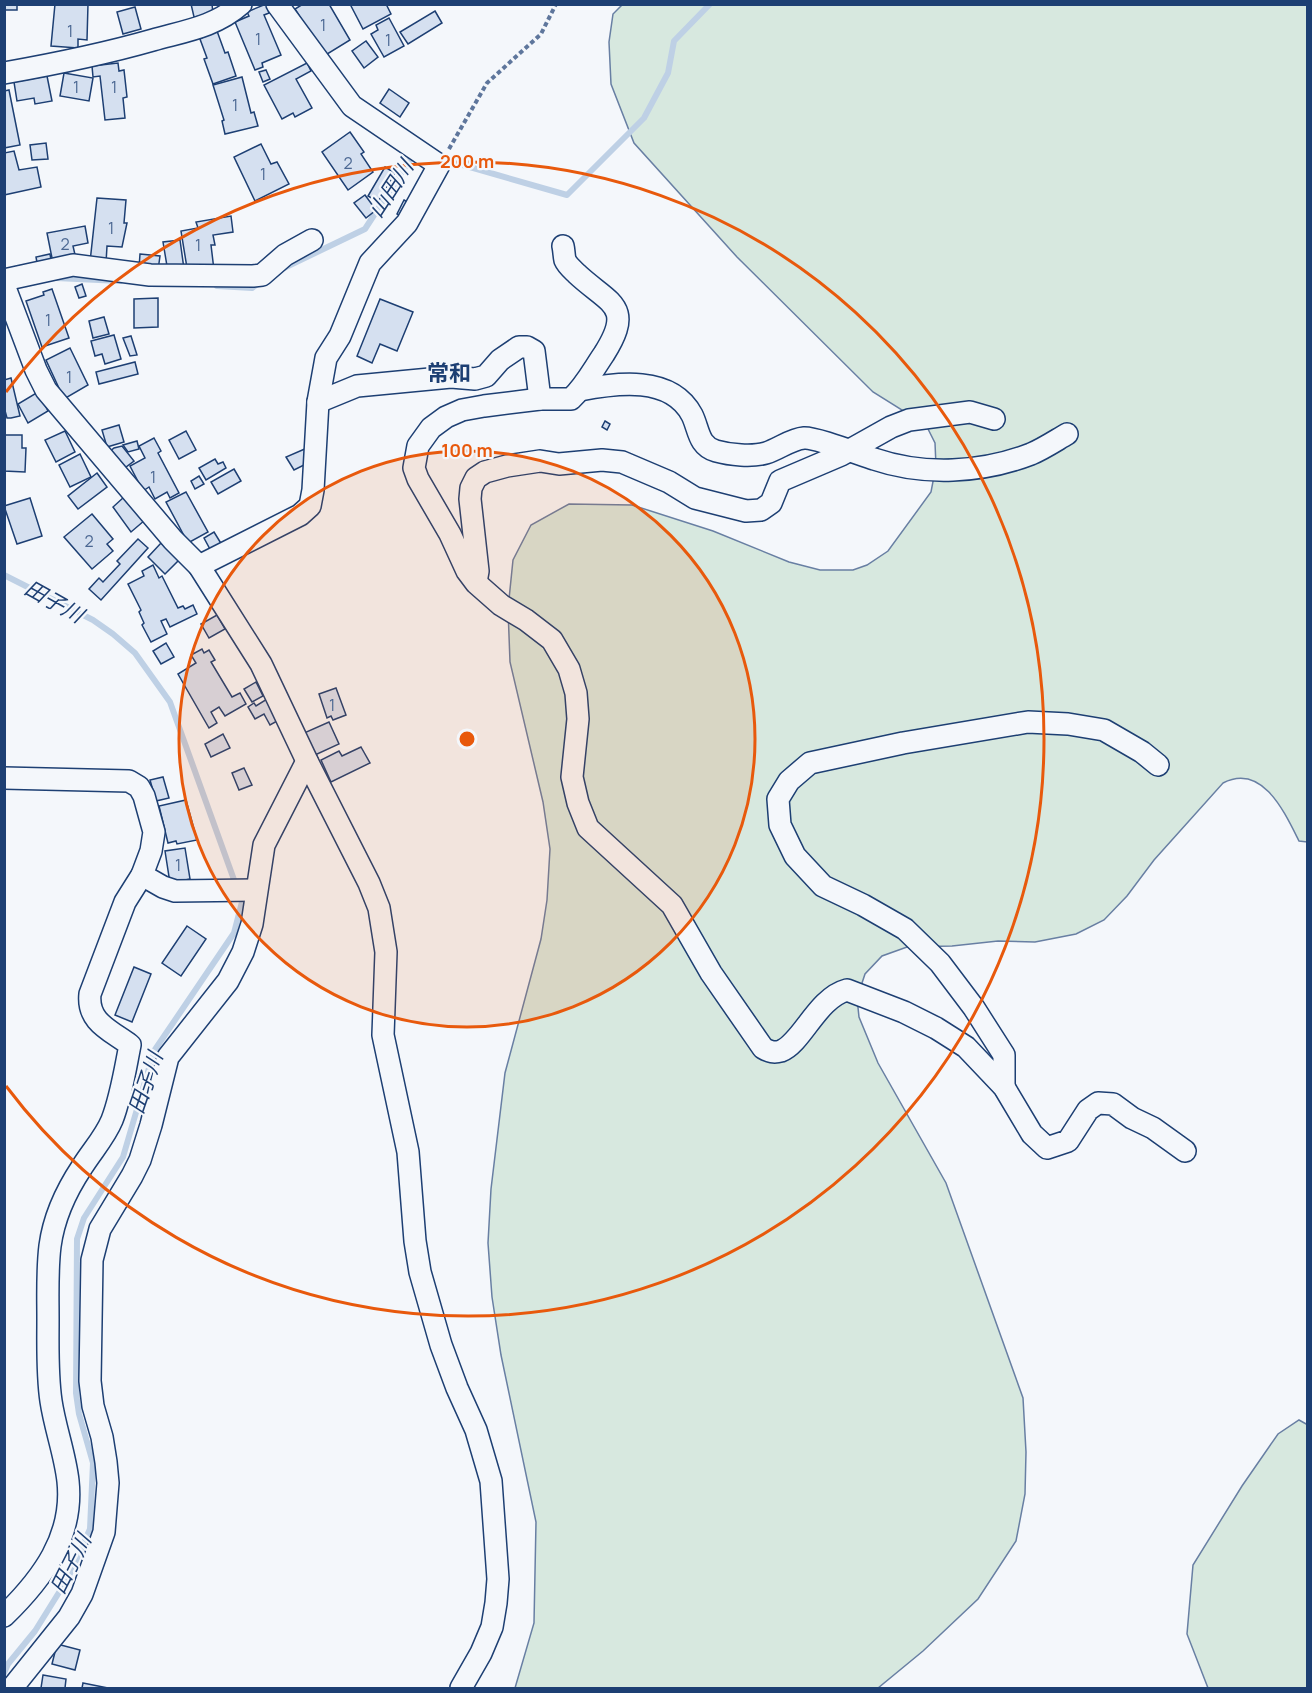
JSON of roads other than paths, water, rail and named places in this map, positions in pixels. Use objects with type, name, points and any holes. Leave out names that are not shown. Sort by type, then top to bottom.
[{"type":"street","points":[[4,73],[118,51],[208,26],[229,15],[241,4]]},
{"type":"street","points":[[199,566],[300,515],[310,506],[314,490],[318,402],[326,358],[340,336],[370,263],[407,223],[439,165],[352,106],[277,4]]},
{"type":"street","points":[[312,240],[285,255],[262,275],[150,275],[73,265],[4,283],[36,370],[46,390],[173,540],[199,566],[261,664],[369,883],[379,908],[386,952],[383,1035],[408,1152],[415,1241],[420,1272],[441,1345],[476,1430],[491,1481],[498,1579],[496,1603],[492,1627],[461,1689]]},
{"type":"street","points":[[564,246],[566,260],[571,268],[610,300],[616,308],[618,322],[613,340],[580,390],[571,399],[540,399],[462,410],[446,417],[431,428],[418,446],[414,468],[450,534],[467,571],[476,583],[501,605],[552,640],[568,669],[576,693],[578,719],[572,777],[578,803],[588,828],[672,905],[711,973],[763,1048],[772,1053],[783,1050],[838,992],[847,990],[904,1012],[966,1047],[1004,1087],[1032,1134],[1047,1148],[1068,1141],[1088,1110],[1098,1103],[1113,1104],[1185,1151]]},
{"type":"street","points":[[318,402],[357,386],[451,376],[475,379],[486,376],[500,360],[519,347],[527,347],[534,351],[540,399]]},
{"type":"street","points":[[580,390],[611,384],[648,385],[676,396],[692,415],[700,440],[714,451],[739,454],[765,453],[806,437],[894,466],[926,470],[964,469],[1011,461],[1026,456],[1067,434]]},
{"type":"street","points":[[476,583],[478,571],[470,499],[471,488],[476,478],[485,472],[540,461],[560,464],[602,460],[622,462],[669,482],[695,498],[746,511],[761,510],[771,503],[780,481],[848,451],[891,427],[909,420],[970,412],[994,419]]},
{"type":"street","points":[[1004,1087],[1004,1055],[974,1008],[940,963],[905,929],[823,886],[795,856],[780,825],[778,799],[789,781],[810,763],[903,743],[1028,722],[1068,723],[1104,730],[1142,752],[1158,765]]},
{"type":"street","points":[[12,1689],[69,1617],[82,1594],[104,1532],[108,1483],[90,1381],[92,1260],[95,1244],[100,1229],[140,1160],[168,1057],[228,981],[236,967],[249,936],[254,890],[264,845],[307,761]]},
{"type":"street","points":[[4,778],[129,781],[139,787],[144,796],[154,832],[151,851],[142,875],[125,902],[90,994],[89,1006],[92,1015],[130,1045],[126,1065],[112,1119],[64,1198],[55,1219],[50,1247],[48,1374],[54,1422],[68,1481],[66,1523],[48,1567],[4,1616]]},
{"type":"street","points":[[142,875],[175,891],[254,890]]},
{"type":"waterway","name":"山田川","points":[[442,159],[567,195],[644,118],[668,73],[674,41],[710,4]]},
{"type":"waterway","name":"山田川","points":[[284,268],[365,229],[415,152]]},
{"type":"waterway","name":"山田川","points":[[56,278],[120,281]]},
{"type":"waterway","name":"山田川","points":[[217,286],[252,288],[260,282]]},
{"type":"waterway","name":"田子川","points":[[4,575],[93,620],[135,653],[170,702],[242,902],[234,933],[154,1051],[123,1157],[84,1218],[77,1239],[76,1393],[79,1414],[93,1463],[90,1529],[68,1578],[35,1631],[8,1664],[4,1673]]},
{"type":"district","name":"常和","points":[[449,373]]}]
